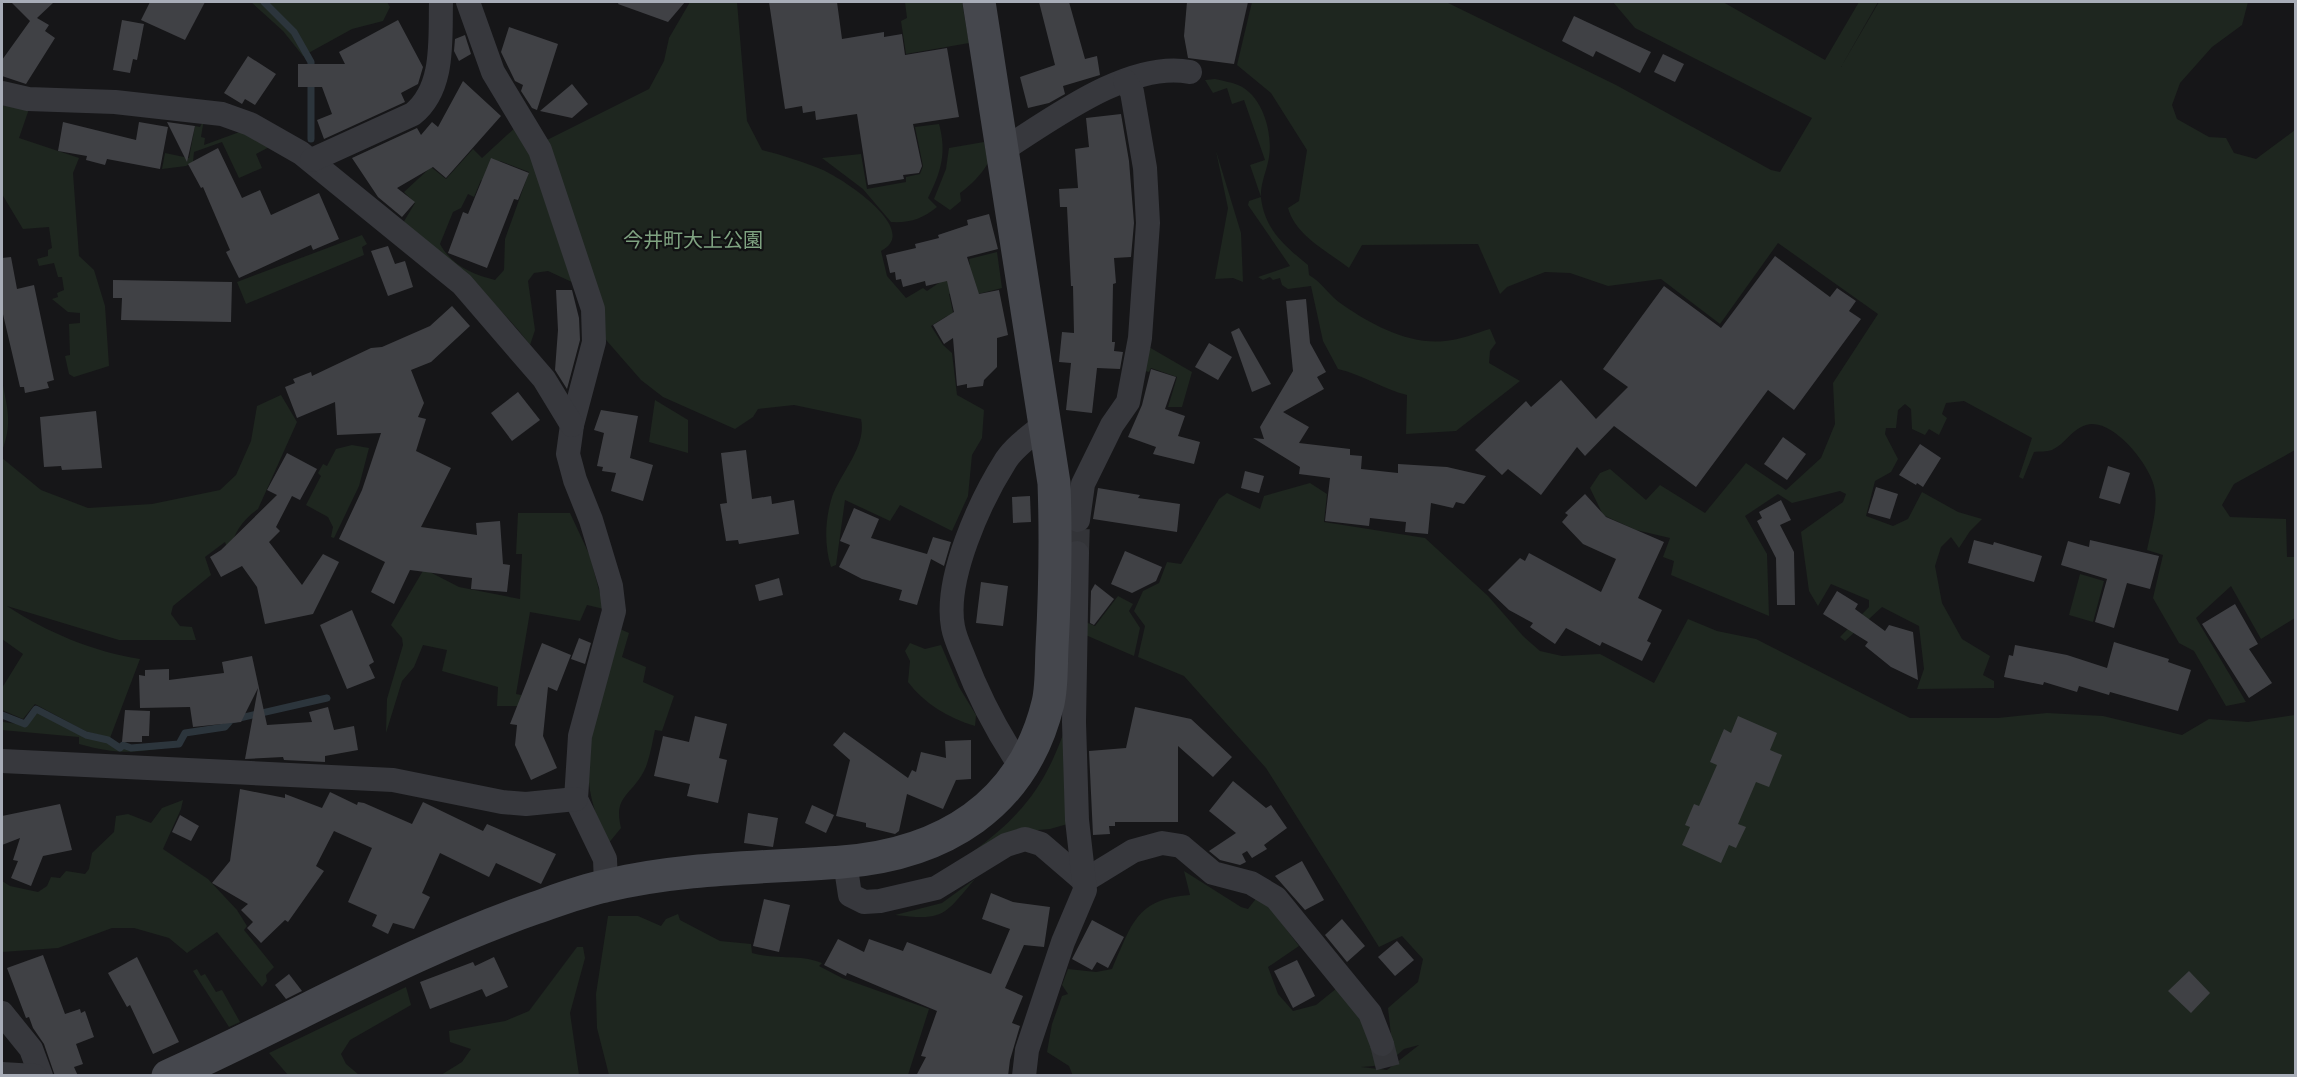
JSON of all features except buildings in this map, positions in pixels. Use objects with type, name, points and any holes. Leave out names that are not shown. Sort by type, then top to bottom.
[{"type":"street","points":[[312,160],[413,114],[426,103],[435,82],[441,2]]},
{"type":"street","points":[[468,2],[493,72],[540,150],[593,309],[594,342],[572,425],[568,454],[611,586],[614,611],[580,736],[576,799],[608,867],[606,885]]},
{"type":"street","points":[[168,1076],[433,948],[503,920],[606,885],[706,869],[845,862],[893,855],[932,843],[958,830],[985,811],[1007,789],[1021,767],[1039,729],[1049,699],[1056,534],[1054,483],[1047,423],[979,2]]},
{"type":"street","points":[[1002,150],[1102,88],[1176,69],[1190,72]]},
{"type":"street","points":[[1078,520],[1083,484],[1112,425],[1128,402],[1140,338],[1148,223],[1145,168],[1132,92],[1125,81]]},
{"type":"street","points":[[2,93],[28,99],[115,102],[222,114],[250,124],[312,160],[462,284],[544,379],[572,425]]},
{"type":"street","points":[[1021,767],[1000,736],[973,681],[953,629],[951,596],[964,552],[982,506],[1007,459],[1047,423]]},
{"type":"street","points":[[1024,1076],[1027,1050],[1063,942],[1085,890],[1077,820],[1074,722],[1078,635],[1077,554]]},
{"type":"street","points":[[2,761],[393,780],[502,802],[526,804],[576,799]]},
{"type":"street","points":[[845,862],[850,895],[864,902],[880,901],[936,888],[1006,845],[1025,839],[1041,844],[1084,881]]},
{"type":"street","points":[[1084,881],[1133,851],[1162,843],[1180,846],[1213,873],[1251,883],[1276,898],[1370,1012],[1382,1044]]},
{"type":"street","points":[[2,1013],[31,1049],[41,1076]]},
{"type":"street","points":[[2,1074],[34,1076]]},
{"type":"green space","points":[[251,2],[387,2],[390,7],[383,21],[352,29],[303,56],[283,31]]},
{"type":"green space","name":"今井町大上公園","points":[[690,2],[737,2],[747,121],[762,150],[823,170],[861,194],[875,206],[892,231],[891,242],[881,251],[887,276],[906,298],[923,288],[927,291],[970,265],[969,259],[997,252],[1002,288],[974,295],[972,288],[949,294],[958,335],[947,316],[931,326],[943,345],[952,353],[957,395],[984,410],[982,438],[972,455],[968,496],[952,531],[900,505],[890,521],[845,500],[836,565],[831,567],[826,541],[830,505],[836,488],[857,449],[862,429],[861,419],[794,405],[758,409],[753,417],[735,429],[663,397],[641,380],[600,333],[541,143],[649,89],[664,61],[669,38]]},
{"type":"green space","points":[[905,2],[962,2],[969,43],[906,54],[901,21],[907,18]]},
{"type":"green space","points":[[1252,2],[1446,2],[1616,85],[1771,170],[1780,172],[1812,118],[1635,28],[1613,2],[1723,2],[1825,60],[1859,2],[1878,2],[1841,67],[1879,2],[2248,2],[2242,25],[2212,47],[2180,83],[2172,105],[2177,119],[2209,137],[2226,138],[2234,153],[2256,159],[2295,130],[2295,450],[2234,484],[2222,505],[2230,517],[2286,519],[2287,557],[2295,557],[2295,618],[2261,639],[2231,586],[2196,618],[2246,702],[2226,706],[2194,651],[2179,643],[2153,598],[2163,555],[2147,550],[2155,510],[2154,486],[2145,466],[2128,444],[2107,428],[2096,424],[2081,427],[2052,450],[2034,452],[2023,479],[2019,477],[2032,438],[1964,401],[1946,403],[1942,414],[1947,418],[1939,435],[1929,429],[1925,435],[1912,429],[1911,409],[1905,404],[1898,410],[1896,428],[1886,428],[1885,434],[1898,459],[1891,472],[1875,481],[1866,516],[1893,526],[1908,519],[1922,492],[1958,512],[1982,519],[1970,531],[1959,548],[1951,537],[1941,547],[1935,566],[1942,603],[1962,639],[1990,656],[1983,675],[1994,681],[1994,688],[1917,689],[1924,669],[1919,626],[1882,607],[1845,641],[1840,637],[1869,607],[1869,600],[1831,584],[1818,606],[1809,591],[1801,532],[1843,502],[1846,494],[1840,491],[1792,503],[1778,494],[1745,516],[1767,554],[1769,616],[1671,575],[1674,561],[1663,557],[1670,538],[1636,530],[1603,515],[1590,488],[1600,473],[1610,469],[1646,500],[1660,485],[1705,513],[1746,463],[1786,490],[1821,458],[1835,424],[1833,383],[1878,314],[1778,243],[1720,324],[1661,279],[1608,286],[1570,273],[1545,272],[1507,287],[1500,294],[1478,244],[1362,245],[1349,268],[1305,235],[1292,218],[1288,208],[1299,201],[1307,150],[1271,93],[1237,65]]},
{"type":"green space","points":[[1215,79],[1247,90],[1260,106],[1264,116],[1268,127],[1270,148],[1261,197],[1250,165],[1265,160],[1244,100],[1232,104],[1227,88],[1213,93],[1205,80]]},
{"type":"green space","points":[[2,100],[29,109],[19,138],[79,158],[73,173],[79,256],[94,270],[105,306],[109,366],[74,377],[69,374],[65,356],[70,355],[69,324],[80,323],[80,313],[68,312],[52,299],[58,297],[57,293],[64,290],[62,277],[58,277],[54,263],[39,266],[37,259],[48,256],[48,250],[52,248],[49,227],[23,229],[2,194]]},
{"type":"green space","points":[[204,119],[201,137],[205,138],[204,145],[245,130],[273,145],[256,154],[262,168],[239,178],[222,142],[194,152],[193,162],[186,166],[162,169],[165,153],[189,158],[195,126],[200,127]]},
{"type":"green space","points":[[939,124],[942,144],[941,162],[928,198],[937,207],[915,219],[891,222],[863,189],[822,158],[861,154],[867,189],[906,182],[906,177],[920,174],[923,166],[915,127]]},
{"type":"green space","points":[[518,125],[537,152],[574,283],[548,271],[534,273],[528,281],[535,330],[530,345],[517,328],[486,297],[400,228],[415,203],[404,192],[431,167],[446,179],[473,149],[482,158]],"holes":[[[500,161],[529,172],[505,239],[504,270],[495,280],[471,272],[450,258],[440,244],[453,212],[461,208],[468,194],[474,197],[481,180],[485,182],[495,173]]]},
{"type":"green space","points":[[984,142],[988,163],[975,180],[960,193],[961,201],[950,210],[934,199],[946,169],[949,148]]},
{"type":"green space","points":[[1216,151],[1241,233],[1243,282],[1233,278],[1215,279],[1228,208]]},
{"type":"green space","points":[[1261,197],[1267,219],[1277,236],[1308,265],[1309,275],[1343,305],[1391,332],[1418,340],[1451,340],[1490,329],[1496,343],[1490,351],[1489,363],[1520,381],[1456,431],[1406,434],[1407,395],[1338,369],[1323,341],[1311,286],[1288,289],[1282,285],[1280,278],[1273,280],[1270,277],[1263,280],[1258,277],[1290,266],[1248,205],[1249,201]]},
{"type":"green space","points":[[362,235],[367,244],[362,247],[364,255],[246,304],[237,282]]},
{"type":"green space","points":[[1142,343],[1192,372],[1182,407],[1168,407],[1177,377],[1151,368],[1149,372],[1138,369]]},
{"type":"green space","points":[[2,380],[8,423],[2,451]]},
{"type":"green space","points":[[281,395],[297,422],[258,509],[239,528],[229,552],[225,542],[205,557],[211,575],[173,606],[171,614],[180,626],[192,627],[196,640],[119,640],[7,606],[71,640],[140,659],[110,738],[85,731],[35,704],[23,719],[2,710],[2,688],[23,654],[2,639],[2,458],[41,490],[88,508],[152,504],[220,490],[236,475],[251,441],[257,406]]},
{"type":"green space","points":[[655,400],[688,420],[688,453],[649,442]]},
{"type":"green space","points":[[352,445],[369,448],[359,486],[334,538],[331,537],[333,527],[328,517],[306,505],[321,476],[318,473],[323,464],[327,466],[336,449]]},
{"type":"green space","points":[[1310,483],[1327,494],[1324,522],[1425,538],[1488,596],[1523,636],[1540,651],[1562,656],[1600,654],[1654,683],[1688,619],[1717,631],[1756,639],[1910,718],[1998,718],[2047,713],[2103,716],[2182,735],[2209,719],[2248,722],[2295,715],[2295,1075],[1073,1076],[1069,1066],[1047,1052],[1052,1024],[1062,996],[1068,994],[1062,985],[1068,969],[1096,972],[1112,969],[1131,927],[1146,909],[1157,902],[1190,895],[1184,871],[1241,907],[1248,909],[1258,896],[1272,910],[1299,946],[1268,967],[1278,994],[1293,1011],[1316,1005],[1337,988],[1392,1044],[1388,1008],[1418,982],[1423,959],[1402,936],[1379,947],[1266,768],[1184,676],[1138,657],[1145,626],[1134,611],[1143,591],[1159,583],[1167,562],[1181,564],[1219,499],[1227,493],[1260,509],[1264,496]],"holes":[[[1419,1045],[1387,1070],[1361,1067],[1386,1065],[1404,1049]]]},
{"type":"green space","points":[[518,513],[570,513],[590,556],[604,609],[587,605],[580,621],[530,612],[516,694],[521,695],[520,706],[497,706],[498,687],[442,671],[447,650],[423,645],[414,667],[402,681],[386,733],[387,699],[403,645],[402,638],[391,625],[424,569],[459,587],[520,599],[522,554],[516,554]]},
{"type":"green space","points":[[2080,574],[2104,581],[2093,622],[2069,615]]},
{"type":"green space","points":[[1118,596],[1133,604],[1129,611],[1140,628],[1134,656],[1081,633],[1081,620],[1095,626]]},
{"type":"green space","points":[[620,629],[629,633],[622,657],[646,667],[643,682],[674,696],[662,731],[655,730],[644,771],[621,802],[619,817],[621,828],[607,845],[592,799],[588,764],[594,725]]},
{"type":"green space","points":[[910,643],[925,649],[941,645],[959,687],[976,715],[975,726],[938,709],[908,682],[910,661],[905,651]]},
{"type":"green space","points":[[36,710],[86,736],[107,741],[119,749],[123,745],[131,749],[163,748],[130,752],[111,751],[79,744],[79,737],[2,730],[3,722],[26,725]]},
{"type":"green space","points":[[1070,714],[1071,823],[1050,829],[1016,832],[971,853],[1007,823],[1034,793],[1054,758]]},
{"type":"green space","points":[[183,800],[163,849],[208,879],[237,910],[247,926],[244,930],[274,967],[266,975],[267,981],[262,987],[217,932],[187,953],[169,938],[134,928],[112,928],[58,948],[2,952],[2,881],[10,886],[38,892],[47,886],[51,877],[60,878],[66,871],[85,874],[89,869],[92,853],[114,832],[116,816],[128,814],[151,823],[162,808]]},
{"type":"green space","points":[[975,879],[942,913],[924,917],[895,915],[942,903]]},
{"type":"green space","points":[[678,914],[680,920],[720,941],[751,944],[752,953],[761,955],[814,960],[822,963],[819,966],[842,978],[929,1009],[908,1075],[609,1075],[597,1028],[596,994],[608,916],[638,916],[661,926],[666,919]]},
{"type":"green space","points":[[577,947],[583,947],[585,958],[570,1013],[579,1075],[441,1075],[462,1062],[471,1049],[450,1042],[449,1031],[505,1021],[529,1011]]},
{"type":"green space","points":[[197,969],[201,976],[205,974],[216,992],[222,990],[240,1022],[229,1027],[193,971]]},
{"type":"green space","points":[[406,987],[411,1005],[350,1040],[341,1054],[346,1064],[359,1075],[288,1075],[269,1053]]},
{"type":"waterway","points":[[264,2],[294,32],[311,62],[311,139]]},
{"type":"waterway","points":[[2,715],[25,724],[36,709],[86,735],[108,740],[120,748],[123,745],[131,748],[179,744],[185,733],[225,727],[231,720],[327,698]]},
{"type":"tunnel","points":[[1077,553],[1078,520]]},
{"type":"tunnel","points":[[1382,1044],[1390,1076]]}]
